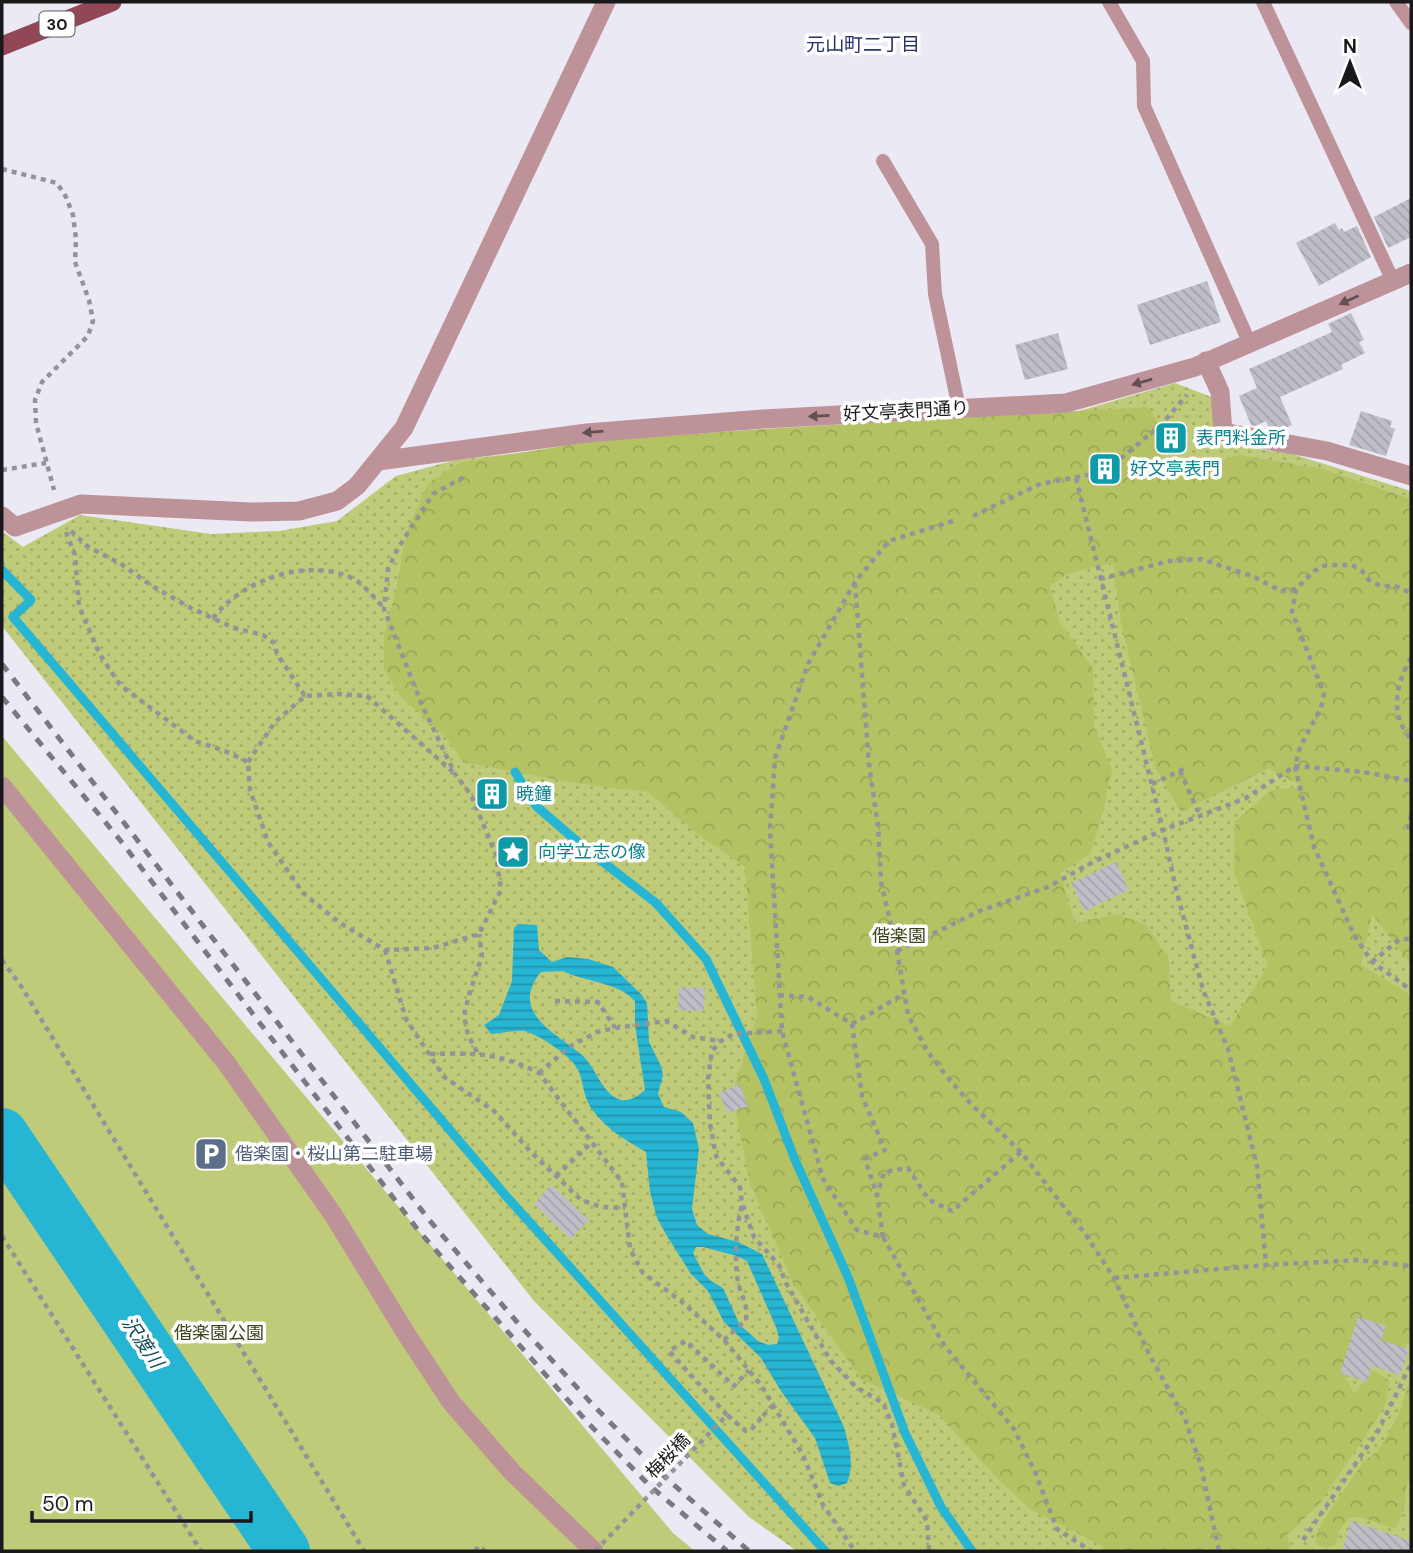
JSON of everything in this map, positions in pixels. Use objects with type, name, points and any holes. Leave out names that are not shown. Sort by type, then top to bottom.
[{"type":"main road","name":"30","points":[[2,46],[111,2]]},
{"type":"street","points":[[2,516],[15,527],[81,504],[251,512],[299,511],[337,501],[357,486],[404,428],[606,2]]},
{"type":"street","name":"好文亭表門通り","points":[[378,461],[587,433],[762,419],[1066,402],[1195,367],[1411,273]]},
{"type":"street","points":[[1206,361],[1220,392],[1223,432],[1326,451],[1411,476]]},
{"type":"street","points":[[2,786],[227,1064],[334,1216],[405,1332],[452,1402],[512,1472],[594,1551]]},
{"type":"lane","points":[[1109,2],[1143,61],[1144,106],[1250,344]]},
{"type":"lane","points":[[1263,2],[1393,281]]},
{"type":"lane","points":[[1396,2],[1411,23]]},
{"type":"lane","points":[[883,160],[932,244],[935,294],[959,408]]},
{"type":"path","points":[[2,169],[57,183],[66,197],[73,215],[75,262],[89,300],[93,321],[88,336],[42,382],[35,400],[36,423],[60,511]]},
{"type":"path","points":[[1113,465],[1162,424],[1192,389],[1206,361]]},
{"type":"path","points":[[2,470],[46,463]]},
{"type":"path","points":[[384,609],[388,569],[398,548],[433,494],[455,480],[478,471]]},
{"type":"path","points":[[973,516],[1040,484],[1098,473]]},
{"type":"path","points":[[1076,478],[1152,784],[1175,890],[1203,990],[1228,1049],[1258,1166],[1266,1265]]},
{"type":"path","points":[[883,1237],[858,1230],[823,1178],[782,1031],[770,829],[775,758],[808,664],[855,582],[889,541],[953,521]]},
{"type":"path","points":[[248,762],[195,741],[120,685],[99,653],[79,606],[75,555],[63,524],[87,546],[172,597],[234,628],[263,635],[274,643],[277,654],[305,696]]},
{"type":"path","points":[[1100,579],[1169,561],[1201,559],[1252,576],[1281,591],[1296,589]]},
{"type":"path","points":[[1411,593],[1395,586],[1381,586],[1369,580],[1362,571],[1352,565],[1326,565],[1314,571],[1296,589],[1292,612],[1324,694],[1321,708],[1300,747],[1295,766],[1314,847],[1354,934],[1372,962],[1411,990]]},
{"type":"path","points":[[214,618],[223,605],[248,587],[283,574],[326,570],[354,579],[384,609],[422,705],[455,774]]},
{"type":"path","points":[[855,582],[881,882],[908,1015],[928,1052],[971,1104],[1021,1152],[1086,1235],[1114,1278],[1149,1354],[1185,1419],[1201,1466],[1219,1551]]},
{"type":"path","points":[[1411,658],[1396,691],[1399,719],[1411,739]]},
{"type":"path","points":[[477,1052],[468,1035],[464,1015],[482,956],[479,934],[501,890],[496,855],[471,795],[455,774],[367,696],[305,696],[275,722],[248,762],[250,790],[268,842],[303,893],[340,923],[385,950],[433,948],[479,934]]},
{"type":"path","points":[[897,951],[982,910],[1048,887],[1095,861],[1163,830],[1247,798],[1295,766],[1363,772],[1411,781]]},
{"type":"path","points":[[1152,784],[1188,767]]},
{"type":"path","points":[[1180,771],[1200,816]]},
{"type":"path","points":[[1411,815],[1408,830],[1411,833]]},
{"type":"path","points":[[1372,962],[1400,939],[1411,938]]},
{"type":"path","points":[[385,950],[406,1019],[444,1077],[494,1111],[530,1151],[581,1200],[601,1207],[625,1208]]},
{"type":"path","points":[[2,960],[21,986],[364,1551]]},
{"type":"path","points":[[852,1024],[904,994]]},
{"type":"path","points":[[779,995],[808,997],[852,1024]]},
{"type":"path","points":[[555,1000],[598,1002],[615,1028]]},
{"type":"path","points":[[538,1073],[569,1047],[597,1032],[615,1028],[666,1021],[693,1037],[721,1041]]},
{"type":"path","points":[[852,1024],[862,1096],[885,1150],[865,1159],[877,1195],[883,1237],[944,1345],[1014,1429],[1035,1472],[1057,1529],[1091,1551]]},
{"type":"path","points":[[782,1031],[733,1034],[721,1041],[712,1051],[708,1079],[710,1123],[716,1156],[740,1187],[742,1204],[754,1237],[779,1265],[786,1283],[830,1360],[856,1387],[883,1403],[892,1424],[904,1485],[927,1521],[929,1551]]},
{"type":"path","points":[[429,1054],[477,1052],[519,1063],[538,1073],[622,1182],[630,1249],[643,1273],[681,1301],[724,1340],[749,1370],[803,1455],[823,1505],[855,1551]]},
{"type":"path","points":[[556,1176],[592,1143]]},
{"type":"path","points":[[877,1195],[884,1172],[908,1168],[929,1200],[952,1210],[1021,1152]]},
{"type":"path","points":[[724,1340],[746,1320],[745,1298],[738,1287],[737,1222],[742,1204]]},
{"type":"path","points":[[2,1236],[201,1551]]},
{"type":"path","points":[[1114,1278],[1359,1260],[1411,1266]]},
{"type":"path","points":[[749,1370],[734,1386],[686,1341],[669,1351],[727,1415],[746,1431],[751,1430],[773,1405]]},
{"type":"path","points":[[1303,1540],[1378,1431],[1411,1364]]},
{"type":"path","name":"梅桜橋","points":[[594,1551],[727,1415]]},
{"type":"path","points":[[475,1551],[479,1546],[485,1551]]},
{"type":"green space","name":"偕楽園","points":[[1175,383],[1217,399],[1215,443],[1289,453],[1411,491],[1411,1551],[797,1551],[749,1517],[534,1301],[2,626],[2,531],[23,547],[80,515],[211,534],[279,531],[337,521],[396,476],[455,460],[583,446],[1062,416]]},
{"type":"green space","name":"偕楽園","points":[[1148,407],[1162,429],[1160,468],[1166,481],[1238,455],[1323,469],[1411,499],[1411,965],[1372,914],[1361,965],[1406,992],[1411,998],[1411,1343],[1343,1371],[1354,1394],[1373,1370],[1390,1381],[1385,1405],[1319,1504],[1287,1535],[1291,1551],[1104,1551],[1102,1546],[1030,1509],[999,1480],[939,1415],[861,1379],[793,1283],[750,1183],[732,1093],[757,1016],[745,867],[695,832],[648,792],[575,783],[463,762],[445,736],[399,695],[384,668],[384,634],[396,591],[406,533],[428,483],[462,462],[593,441]],"holes":[[[1113,563],[1121,623],[1156,769],[1181,812],[1269,768],[1300,787],[1272,790],[1235,821],[1234,872],[1268,966],[1230,1026],[1171,1001],[1169,959],[1146,925],[1117,914],[1075,923],[1060,873],[1090,854],[1112,769],[1094,726],[1093,668],[1060,623],[1050,586],[1069,573]]]},
{"type":"green space","name":"偕楽園公園","points":[[2,736],[673,1533],[695,1551],[2,1551]]},
{"type":"green space","points":[[1411,1373],[1411,1477],[1407,1484],[1404,1512],[1395,1528],[1358,1517],[1351,1518],[1340,1531],[1336,1545],[1325,1548],[1316,1543],[1317,1532],[1364,1461],[1377,1452],[1386,1438],[1401,1409]]},
{"type":"water","points":[[518,924],[537,925],[539,950],[552,962],[567,957],[588,959],[613,967],[647,1003],[649,1042],[663,1075],[658,1094],[664,1107],[681,1112],[693,1123],[699,1149],[692,1209],[697,1225],[708,1234],[738,1242],[762,1254],[844,1427],[851,1462],[847,1483],[838,1486],[830,1483],[815,1438],[761,1358],[724,1322],[708,1291],[691,1274],[667,1236],[657,1218],[650,1192],[646,1152],[616,1133],[591,1108],[577,1068],[561,1052],[530,1033],[516,1031],[491,1034],[484,1025],[499,1015],[512,981],[514,928]],"holes":[[[563,971],[611,986],[635,1001],[635,1025],[645,1090],[637,1096],[621,1100],[609,1093],[587,1060],[549,1030],[533,1010],[530,999],[532,986],[541,972]],[[696,1247],[747,1261],[776,1327],[779,1338],[777,1344],[768,1345],[758,1341],[740,1325],[723,1288],[704,1274],[693,1253]]]},
{"type":"water","points":[[268,1511],[293,1551],[272,1551],[255,1520]]},
{"type":"building","points":[[1411,198],[1411,237],[1388,248],[1374,217]]},
{"type":"building","points":[[1335,223],[1339,230],[1342,228],[1344,232],[1357,226],[1371,257],[1319,286],[1296,243]]},
{"type":"building","points":[[1207,281],[1221,322],[1150,345],[1137,305]]},
{"type":"building","points":[[1351,313],[1364,340],[1359,342],[1365,353],[1341,365],[1343,369],[1280,397],[1292,425],[1280,430],[1269,428],[1266,421],[1256,426],[1251,425],[1239,396],[1257,388],[1249,369],[1332,332],[1328,324]]},
{"type":"building","points":[[1058,333],[1068,369],[1025,380],[1015,345]]},
{"type":"building","points":[[1361,411],[1392,421],[1390,427],[1395,429],[1386,456],[1349,445]]},
{"type":"building","points":[[1116,862],[1129,890],[1084,911],[1071,883]]},
{"type":"building","points":[[679,987],[705,988],[704,1011],[678,1010]]},
{"type":"building","points":[[739,1084],[748,1106],[727,1113],[719,1093]]},
{"type":"building","points":[[551,1185],[589,1220],[571,1239],[534,1204]]},
{"type":"building","points":[[1358,1317],[1386,1326],[1381,1340],[1409,1349],[1400,1375],[1372,1366],[1367,1382],[1340,1373]]},
{"type":"building","points":[[1351,1521],[1411,1541],[1411,1551],[1342,1551]]},
{"type":"waterway","points":[[2,570],[31,600],[13,617],[506,1196],[825,1551]]},
{"type":"waterway","points":[[515,772],[536,806],[656,903],[706,959],[764,1079],[795,1160],[848,1277],[905,1433],[941,1507],[972,1551]]},
{"type":"waterway","name":"沢渡川","points":[[2,1134],[284,1551]]},
{"type":"railway","points":[[2,664],[430,1221],[593,1405],[657,1470],[749,1551]]},
{"type":"railway","points":[[2,697],[120,840],[418,1230],[589,1424],[650,1486],[727,1551]]},
{"type":"place","name":"表門料金所","points":[[1171,438]]},
{"type":"place","name":"好文亭表門","points":[[1105,469]]},
{"type":"place","name":"暁鐘","points":[[492,794]]},
{"type":"place","name":"向学立志の像","points":[[513,852]]},
{"type":"place","name":"偕楽園・桜山第二駐車場","points":[[211,1154]]},
{"type":"district","name":"元山町二丁目","points":[[863,44]]}]
